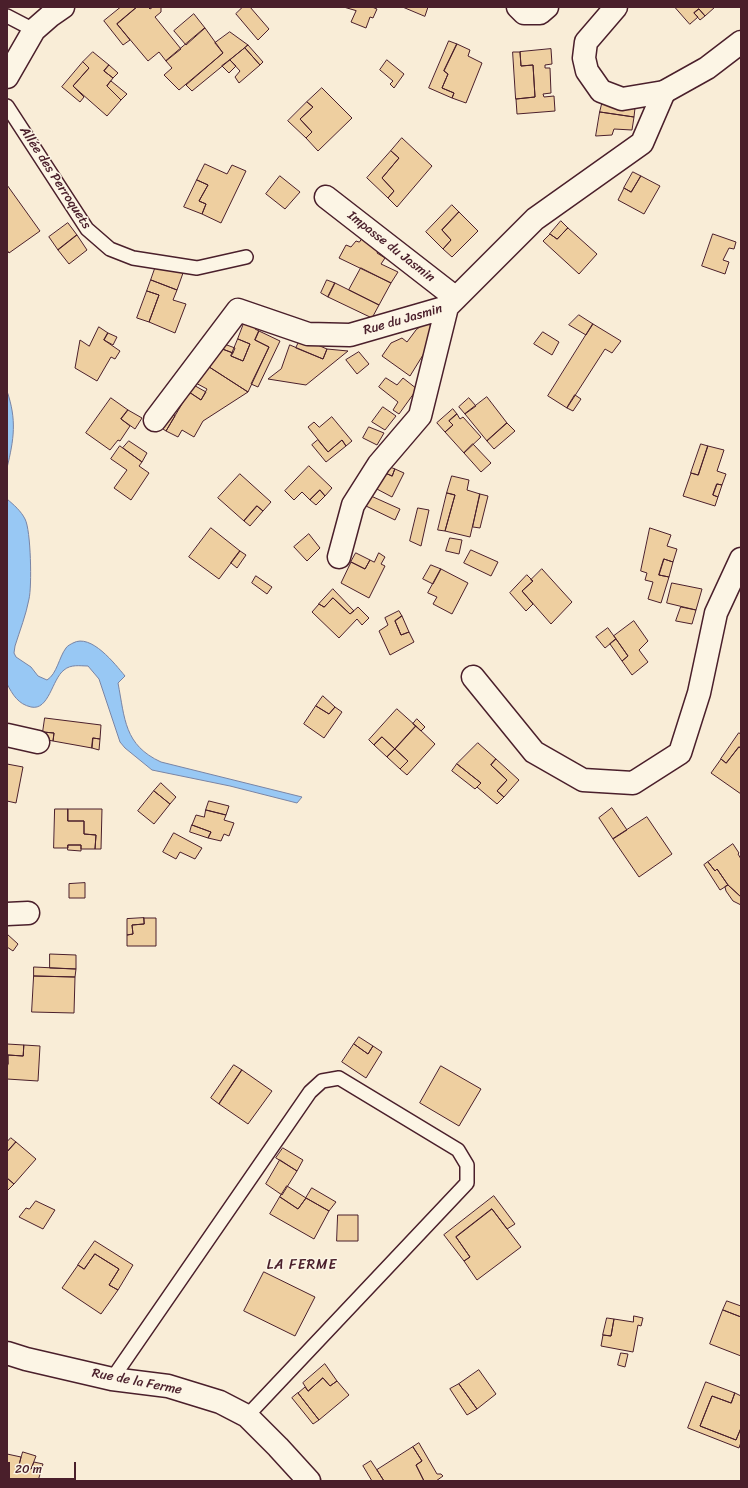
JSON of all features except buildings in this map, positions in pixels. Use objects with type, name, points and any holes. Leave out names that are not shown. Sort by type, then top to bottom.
[{"type":"street","points":[[7,77],[34,30],[63,7]]},
{"type":"street","points":[[518,7],[524,13],[540,12],[547,7]]},
{"type":"street","points":[[616,7],[586,42],[584,58],[587,71],[601,91],[622,99],[664,92],[706,68],[741,42]]},
{"type":"street","name":"Rue du Jasmin","points":[[155,420],[238,310],[308,334],[350,335],[452,302],[535,219],[642,143],[664,92]]},
{"type":"street","name":"Impasse du Jasmin","points":[[326,197],[452,302]]},
{"type":"street","points":[[340,556],[353,505],[379,464],[420,416],[452,302]]},
{"type":"street","points":[[473,677],[534,752],[583,780],[633,782],[680,753],[699,693],[716,613],[741,559]]},
{"type":"street","points":[[7,735],[38,742]]},
{"type":"street","points":[[7,914],[28,914]]},
{"type":"street","name":"Rue de la Ferme","points":[[7,1353],[26,1359],[112,1379],[168,1386],[220,1402],[247,1416],[309,1481]]},
{"type":"lane","points":[[7,16],[34,30]]},
{"type":"lane","name":"Allée des Perroquets","points":[[7,106],[87,229],[110,249],[133,258],[197,268],[246,257]]},
{"type":"lane","points":[[112,1379],[310,1092],[322,1081],[339,1078],[458,1150],[467,1165],[467,1182],[247,1416]]},
{"type":"water","points":[[7,391],[12,411],[13,439],[7,468]]},
{"type":"water","points":[[7,499],[15,506],[25,519],[29,534],[30,546],[30,593],[15,646],[14,653],[16,657],[31,667],[38,676],[47,680],[56,670],[68,646],[80,641],[87,642],[95,646],[109,658],[125,676],[118,683],[122,708],[128,730],[140,748],[149,755],[161,762],[302,797],[297,803],[230,786],[152,770],[125,748],[120,742],[99,679],[88,666],[73,666],[64,670],[56,680],[46,699],[37,707],[26,706],[16,698],[7,684]]},
{"type":"district","name":"LA FERME","points":[[302,1265]]}]
